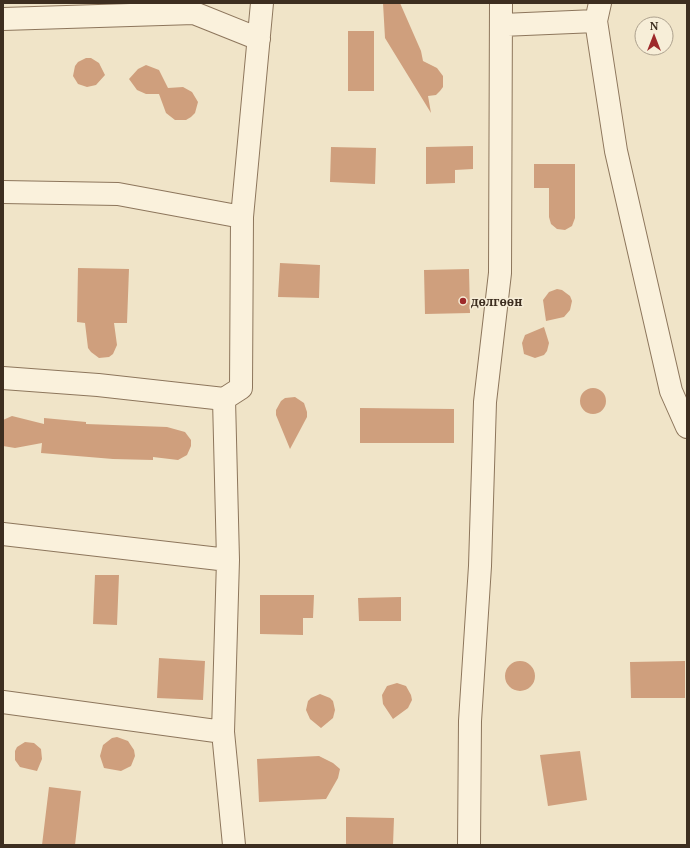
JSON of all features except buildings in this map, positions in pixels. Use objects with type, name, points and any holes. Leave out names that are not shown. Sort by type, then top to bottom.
[{"type":"street","points":[[3,378],[98,385],[224,399],[241,388],[242,217],[262,3]]},
{"type":"street","points":[[469,845],[470,721],[480,566],[486,402],[500,273],[501,3]]},
{"type":"street","points":[[502,25],[598,12],[616,151],[670,391],[687,427]]},
{"type":"street","points":[[3,19],[194,13],[259,39]]},
{"type":"street","points":[[3,192],[118,194],[242,217]]},
{"type":"street","points":[[224,399],[228,560],[223,732],[234,845]]},
{"type":"street","points":[[3,534],[228,560]]},
{"type":"street","points":[[3,702],[223,732]]},
{"type":"place","name":"дөлгөөн","points":[[463,301]]}]
